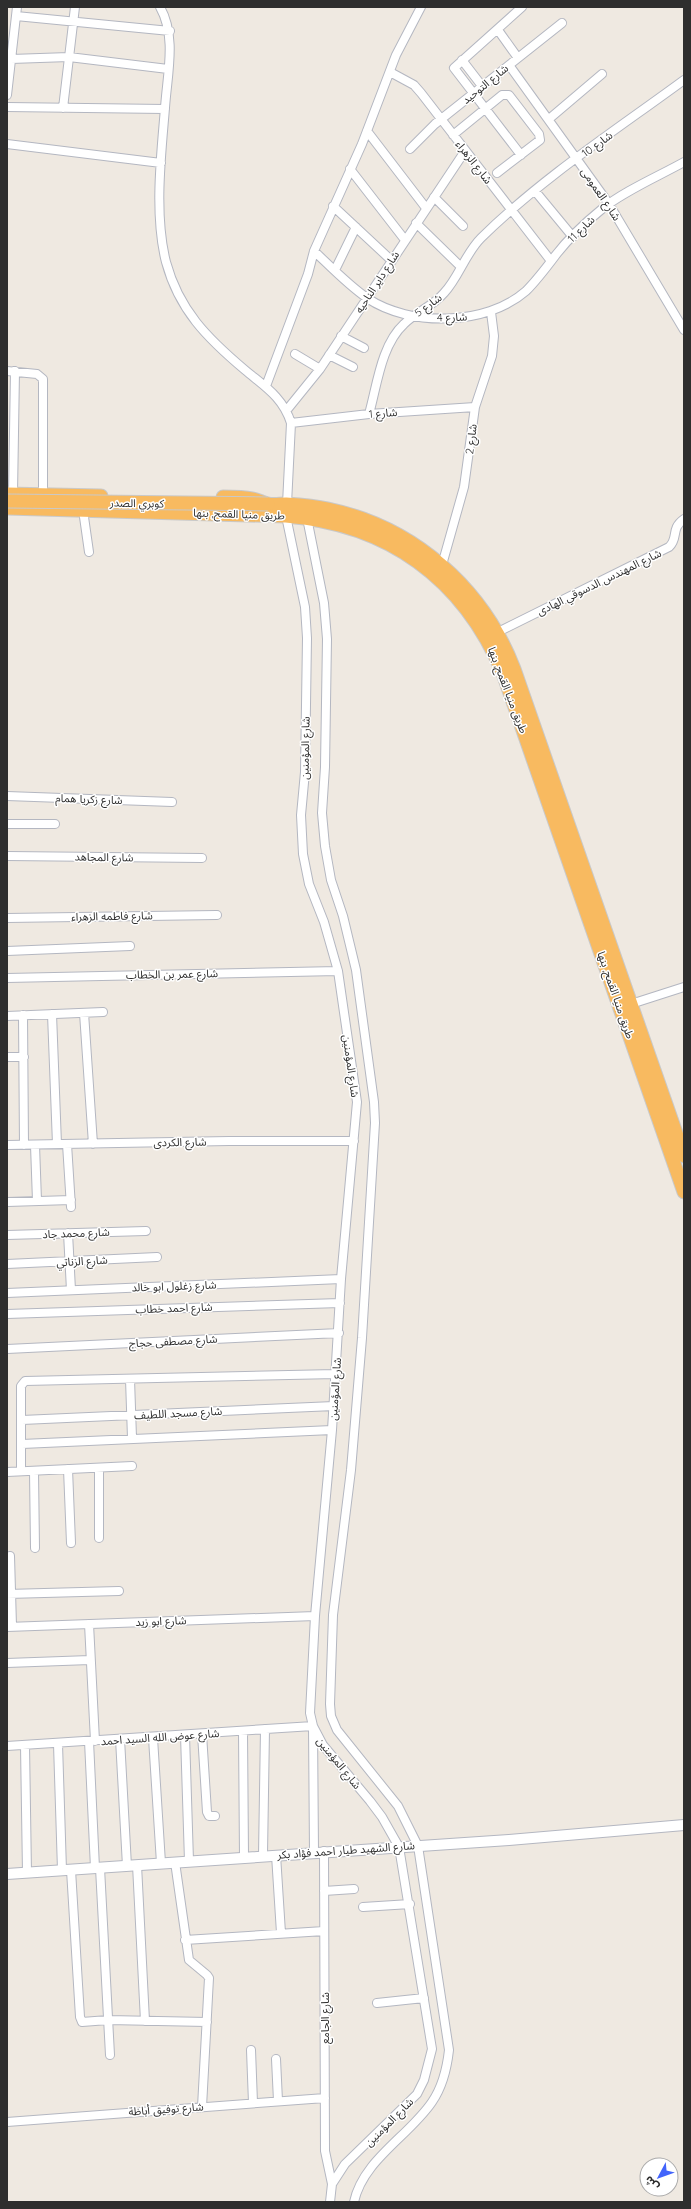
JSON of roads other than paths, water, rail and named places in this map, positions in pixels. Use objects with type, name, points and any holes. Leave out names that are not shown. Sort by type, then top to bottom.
[{"type":"highway","name":"طريق منيا القمح, بنها","points":[[9,502],[43,495],[245,497],[307,518],[350,527],[390,544],[426,568],[458,598],[484,633],[494,652],[547,780],[679,1128],[684,1156]]},
{"type":"highway","name":"طريق منيا القمح, بنها","points":[[9,502],[83,510],[189,512],[328,509],[369,521],[407,540],[442,565],[467,590],[498,632],[514,669],[547,780],[684,1192]]},
{"type":"highway","name":"كوبري الصدر","points":[[9,502],[268,504]]},
{"type":"highway","name":"كوبري الصدر","points":[[9,502],[170,508],[189,512]]},
{"type":"street","points":[[7,95],[17,7]]},
{"type":"street","points":[[63,108],[75,7]]},
{"type":"street","points":[[160,7],[170,31],[161,163],[162,244],[166,263],[182,305],[198,326],[220,348],[278,397],[291,423]]},
{"type":"street","points":[[266,386],[305,282],[314,251],[350,169],[404,38],[421,7]]},
{"type":"street","points":[[521,155],[454,68],[522,7]]},
{"type":"street","points":[[16,16],[170,31]]},
{"type":"street","name":"شارع التوحيد","points":[[410,149],[441,119],[562,23]]},
{"type":"street","points":[[498,30],[518,58]]},
{"type":"street","points":[[11,59],[69,57],[168,69]]},
{"type":"street","points":[[462,60],[482,86]]},
{"type":"street","name":"شارع العمومى","points":[[509,65],[609,204],[684,330]]},
{"type":"street","name":"شارع الزهراء","points":[[390,72],[414,85],[551,261]]},
{"type":"street","points":[[548,119],[602,74]]},
{"type":"street","name":"شارع 10","points":[[512,210],[577,159],[684,80]]},
{"type":"street","points":[[453,135],[485,108],[506,94],[539,134],[540,140],[497,173]]},
{"type":"street","points":[[7,107],[165,109]]},
{"type":"street","points":[[366,131],[426,208]]},
{"type":"street","points":[[7,144],[161,163]]},
{"type":"street","name":"شارع داير الناحيه","points":[[286,411],[320,369],[416,222],[465,151]]},
{"type":"street","name":"شارع 11","points":[[491,312],[526,291],[573,237],[609,204],[684,162]]},
{"type":"street","points":[[350,169],[405,240]]},
{"type":"street","points":[[535,191],[573,237]]},
{"type":"street","points":[[434,197],[463,226]]},
{"type":"street","points":[[333,206],[391,260]]},
{"type":"street","name":"شارع 5","points":[[369,414],[384,359],[392,339],[402,326],[412,317],[445,293],[460,266],[474,246],[512,210]]},
{"type":"street","points":[[416,222],[460,266]]},
{"type":"street","points":[[335,270],[356,227]]},
{"type":"street","name":"شارع 4","points":[[314,251],[367,297],[393,311],[412,317],[467,317],[491,312]]},
{"type":"street","name":"شارع 2","points":[[442,565],[464,487],[475,407],[492,356],[494,336],[491,312]]},
{"type":"street","points":[[341,336],[364,348]]},
{"type":"street","points":[[295,354],[320,369]]},
{"type":"street","points":[[329,355],[353,367]]},
{"type":"street","points":[[9,502],[11,371],[37,374],[43,379],[43,495]]},
{"type":"street","name":"شارع 1","points":[[291,423],[369,414],[475,407]]},
{"type":"street","name":"شارع المؤمنين","points":[[291,423],[286,510],[305,607],[307,638],[305,772],[301,815],[303,854],[309,884],[324,922],[338,971],[357,1102],[341,1279],[334,1406],[315,1616],[310,1713],[313,1726],[323,1745],[382,1817],[399,1847],[410,1904],[432,2049],[424,2080],[406,2106],[345,2164],[332,2184],[330,2202]]},
{"type":"street","points":[[83,510],[89,552]]},
{"type":"street","name":"شارع المؤمنين","points":[[307,518],[324,603],[327,639],[325,767],[322,813],[325,846],[331,880],[343,916],[356,970],[374,1102],[375,1123],[362,1338],[352,1455],[333,1615],[330,1704],[331,1716],[338,1730],[398,1806],[418,1846],[449,2050],[447,2068],[433,2101],[370,2169],[361,2183],[354,2202]]},
{"type":"street","name":"شارع المهندس الدسوقي الهادى","points":[[498,632],[669,547],[675,538],[674,532],[676,525],[684,519]]},
{"type":"street","name":"شارع زكريا همام","points":[[7,796],[172,802]]},
{"type":"street","points":[[7,824],[55,824]]},
{"type":"street","name":"شارع المجاهد","points":[[7,856],[202,858]]},
{"type":"street","name":"شارع فاطمه الزهراء","points":[[7,918],[217,915]]},
{"type":"street","points":[[7,951],[130,946]]},
{"type":"street","name":"شارع عمر بن الخطاب","points":[[7,978],[338,971]]},
{"type":"street","points":[[632,1004],[684,987]]},
{"type":"street","points":[[7,1016],[103,1012]]},
{"type":"street","points":[[84,1013],[93,1144]]},
{"type":"street","points":[[52,1014],[57,1144]]},
{"type":"street","points":[[23,1015],[24,1145]]},
{"type":"street","points":[[7,1057],[24,1057]]},
{"type":"street","name":"شارع الكردى","points":[[7,1146],[229,1141],[354,1141]]},
{"type":"street","points":[[7,1202],[37,1201],[71,1204],[67,1144]]},
{"type":"street","points":[[35,1145],[37,1201]]},
{"type":"street","name":"شارع محمد جاد","points":[[7,1235],[146,1231]]},
{"type":"street","points":[[68,1233],[71,1290]]},
{"type":"street","name":"شارع الزناتي","points":[[7,1264],[158,1257]]},
{"type":"street","name":"شارع زغلول ابو خالد","points":[[7,1293],[341,1279]]},
{"type":"street","name":"شارع احمد خطاب","points":[[7,1314],[340,1303]]},
{"type":"street","name":"شارع مصطفى حجاج","points":[[7,1349],[339,1333]]},
{"type":"street","points":[[21,1471],[23,1382],[336,1374]]},
{"type":"street","points":[[130,1379],[132,1438]]},
{"type":"street","name":"شارع مسجد اللطيف","points":[[22,1420],[334,1406]]},
{"type":"street","points":[[22,1444],[332,1430]]},
{"type":"street","points":[[7,1472],[132,1466]]},
{"type":"street","points":[[99,1468],[99,1538]]},
{"type":"street","points":[[68,1469],[71,1543]]},
{"type":"street","points":[[34,1471],[35,1548]]},
{"type":"street","points":[[10,1556],[10,1627]]},
{"type":"street","points":[[9,1594],[119,1591]]},
{"type":"street","name":"شارع ابو زيد","points":[[10,1627],[315,1616]]},
{"type":"street","points":[[89,1624],[92,1741],[98,1868],[110,2055]]},
{"type":"street","points":[[7,1663],[90,1660]]},
{"type":"street","name":"شارع عوض الله السيد احمد","points":[[7,1746],[153,1738],[313,1726]]},
{"type":"street","name":"شارع الجامع","points":[[313,1726],[319,1851],[324,1890],[325,2151],[332,2184]]},
{"type":"street","points":[[263,1856],[264,1729]]},
{"type":"street","points":[[243,1731],[244,1857]]},
{"type":"street","points":[[202,1734],[207,1812],[209,1816],[215,1816]]},
{"type":"street","points":[[185,1735],[189,1861]]},
{"type":"street","points":[[153,1738],[161,1863]]},
{"type":"street","points":[[120,1739],[146,2021]]},
{"type":"street","points":[[58,1744],[80,2020],[84,2023],[108,2020],[207,2022]]},
{"type":"street","points":[[26,1745],[27,1873]]},
{"type":"street","name":"شارع الشهيد طيار احمد فؤاد بكر","points":[[7,1874],[319,1851],[418,1846],[684,1825]]},
{"type":"street","points":[[276,1854],[280,1933]]},
{"type":"street","points":[[175,1862],[189,1960],[209,1978],[202,2107]]},
{"type":"street","points":[[324,1890],[354,1889]]},
{"type":"street","points":[[362,1907],[410,1904]]},
{"type":"street","points":[[185,1940],[324,1930]]},
{"type":"street","points":[[377,2003],[424,1998]]},
{"type":"street","points":[[251,2050],[253,2103]]},
{"type":"street","points":[[276,2059],[278,2101]]},
{"type":"street","name":"شارع توفيق أباظة","points":[[7,2122],[325,2098]]}]
